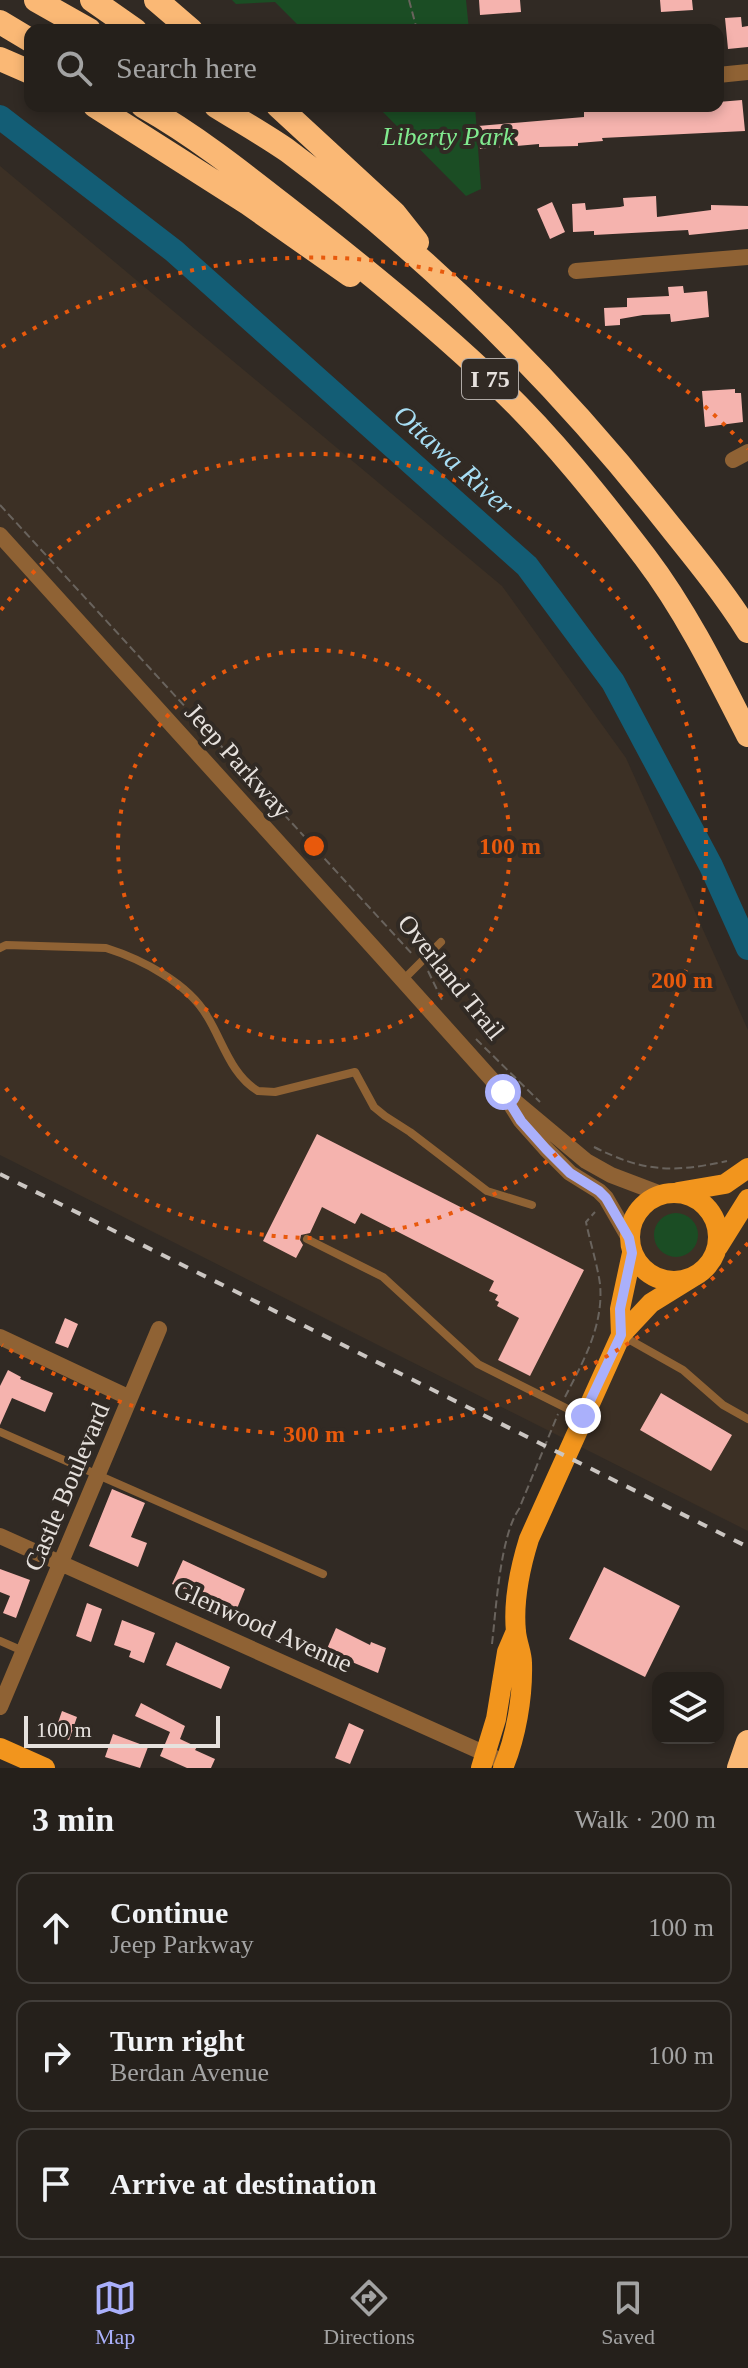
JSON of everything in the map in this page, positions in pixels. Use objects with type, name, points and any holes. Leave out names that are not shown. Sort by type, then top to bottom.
[{"type":"highway","points":[[36,0],[78,24]]},
{"type":"highway","points":[[92,0],[126,24]]},
{"type":"highway","points":[[156,0],[184,24]]},
{"type":"highway","points":[[0,22],[24,36]]},
{"type":"highway","points":[[0,59],[24,69]]},
{"type":"highway","points":[[105,112],[174,154],[326,260],[435,329]]},
{"type":"highway","name":"I 75","points":[[154,112],[181,127],[355,261],[501,389],[560,452],[646,559],[704,649],[748,735]]},
{"type":"highway","name":"I 75","points":[[226,112],[285,149],[366,213],[450,285],[530,364],[622,466],[706,571],[748,631]]},
{"type":"highway","points":[[247,112],[285,149]]},
{"type":"highway","points":[[285,112],[394,213],[450,285]]},
{"type":"highway","points":[[739,1768],[748,1742]]},
{"type":"main road","points":[[621,1335],[620,1309],[631,1246],[631,1224],[638,1211],[648,1200],[668,1193],[725,1184],[741,1164]]},
{"type":"main road","points":[[668,1193],[690,1196],[712,1214],[717,1228],[713,1256]]},
{"type":"main road","points":[[494,1763],[516,1721],[522,1661],[516,1631],[519,1581],[529,1539],[583,1416],[621,1335],[651,1303],[705,1268],[748,1199]]},
{"type":"main road","points":[[631,1246],[640,1265],[651,1275],[679,1281],[693,1277]]},
{"type":"main road","points":[[0,1748],[45,1768]]},
{"type":"street","points":[[724,74],[748,72]]},
{"type":"street","points":[[576,271],[748,257]]},
{"type":"street","points":[[733,460],[748,452]]},
{"type":"street","name":"Jeep Parkway","points":[[0,535],[503,1092],[586,1161],[611,1175],[668,1193]]},
{"type":"street","name":"Jeep Parkway","points":[[503,1092],[521,1121],[546,1149],[570,1173],[606,1198],[631,1246]]},
{"type":"street","name":"Castle Boulevard","points":[[0,1707],[159,1329]]},
{"type":"street","points":[[0,1337],[130,1398]]},
{"type":"street","name":"Glenwood Avenue","points":[[0,1536],[494,1763]]},
{"type":"lane","points":[[403,980],[441,942]]},
{"type":"lane","points":[[0,948],[6,945],[106,948],[121,953],[191,995],[206,1013],[238,1074],[258,1091],[275,1092],[355,1072],[374,1107],[385,1116],[487,1191],[532,1205]]},
{"type":"lane","points":[[307,1239],[383,1277],[478,1364],[583,1416]]},
{"type":"lane","points":[[621,1335],[683,1370],[723,1405],[748,1419]]},
{"type":"lane","points":[[0,1432],[323,1574]]},
{"type":"lane","points":[[0,1641],[24,1651]]},
{"type":"path","points":[[409,0],[415,24]]},
{"type":"path","name":"Overland Trail","points":[[0,505],[421,962],[450,1011]]},
{"type":"path","name":"Overland Trail","points":[[476,1038],[540,1102]]},
{"type":"path","points":[[590,1145],[634,1165],[652,1168],[741,1164]]},
{"type":"path","points":[[593,1213],[586,1222],[600,1284]]},
{"type":"shaded area","points":[[0,166],[502,586],[626,758],[748,1030],[748,1531],[0,1155]]},
{"type":"green space","points":[[232,0],[466,0],[468,24],[297,24],[275,2],[236,4]]},
{"type":"green space","name":"Liberty Park","points":[[383,112],[475,112],[481,189],[466,196]]},
{"type":"green space","points":[[676,1213],[692,1219],[698,1235],[692,1251],[676,1257],[660,1251],[654,1235],[660,1219]]},
{"type":"building","points":[[479,0],[520,0],[521,12],[480,15]]},
{"type":"building","points":[[660,0],[692,0],[693,10],[661,12]]},
{"type":"building","points":[[741,17],[742,27],[748,26],[748,47],[728,49],[725,18]]},
{"type":"building","points":[[742,100],[745,131],[602,138],[603,141],[578,143],[578,146],[539,147],[539,144],[480,149],[478,126],[584,117],[584,112],[724,112],[724,102]]},
{"type":"building","points":[[656,196],[657,217],[711,210],[711,205],[748,206],[748,229],[689,235],[688,230],[594,235],[594,231],[573,232],[572,204],[585,203],[586,210],[620,207],[624,206],[623,198]]},
{"type":"building","points":[[552,202],[565,232],[550,239],[537,209]]},
{"type":"building","points":[[683,286],[684,293],[707,291],[709,317],[671,322],[670,314],[643,315],[620,319],[620,325],[605,326],[604,308],[627,307],[627,298],[669,296],[668,287]]},
{"type":"building","points":[[735,389],[735,393],[741,393],[743,422],[705,427],[702,391]]},
{"type":"building","points":[[317,1134],[584,1270],[530,1376],[498,1360],[519,1318],[497,1306],[499,1302],[495,1300],[498,1295],[489,1291],[494,1281],[361,1213],[355,1224],[322,1207],[310,1233],[301,1235],[303,1245],[296,1258],[263,1241]]},
{"type":"building","points":[[65,1318],[78,1324],[68,1348],[55,1343]]},
{"type":"building","points":[[8,1370],[20,1379],[53,1393],[45,1412],[12,1398],[0,1425],[0,1386]]},
{"type":"building","points":[[661,1393],[732,1435],[711,1471],[640,1430]]},
{"type":"building","points":[[112,1489],[145,1503],[131,1537],[147,1543],[138,1567],[89,1546]]},
{"type":"building","points":[[183,1560],[245,1589],[236,1611],[172,1584]]},
{"type":"building","points":[[604,1567],[680,1606],[645,1677],[569,1639]]},
{"type":"building","points":[[0,1569],[30,1580],[16,1618],[3,1613],[10,1596],[0,1592]]},
{"type":"building","points":[[87,1603],[102,1609],[91,1642],[76,1636]]},
{"type":"building","points":[[122,1620],[155,1633],[144,1663],[129,1657],[131,1651],[114,1645]]},
{"type":"building","points":[[336,1628],[370,1645],[371,1642],[386,1648],[378,1673],[326,1651]]},
{"type":"building","points":[[176,1642],[230,1667],[221,1689],[166,1665]]},
{"type":"building","points":[[141,1703],[185,1726],[180,1739],[215,1759],[211,1768],[187,1768],[160,1756],[170,1732],[135,1716]]},
{"type":"building","points":[[62,1711],[77,1717],[69,1740],[54,1734]]},
{"type":"building","points":[[349,1723],[364,1730],[350,1764],[335,1758]]},
{"type":"building","points":[[113,1734],[148,1747],[140,1768],[105,1757]]},
{"type":"waterway","name":"Ottawa River","points":[[0,117],[174,251],[527,566],[613,682],[711,866],[748,948]]},
{"type":"railway","points":[[0,1174],[748,1547]]},
{"type":"route","points":[[503,1092],[521,1121],[546,1149],[570,1173],[606,1198],[629,1238],[632,1253],[620,1309],[621,1335],[583,1416]]}]
